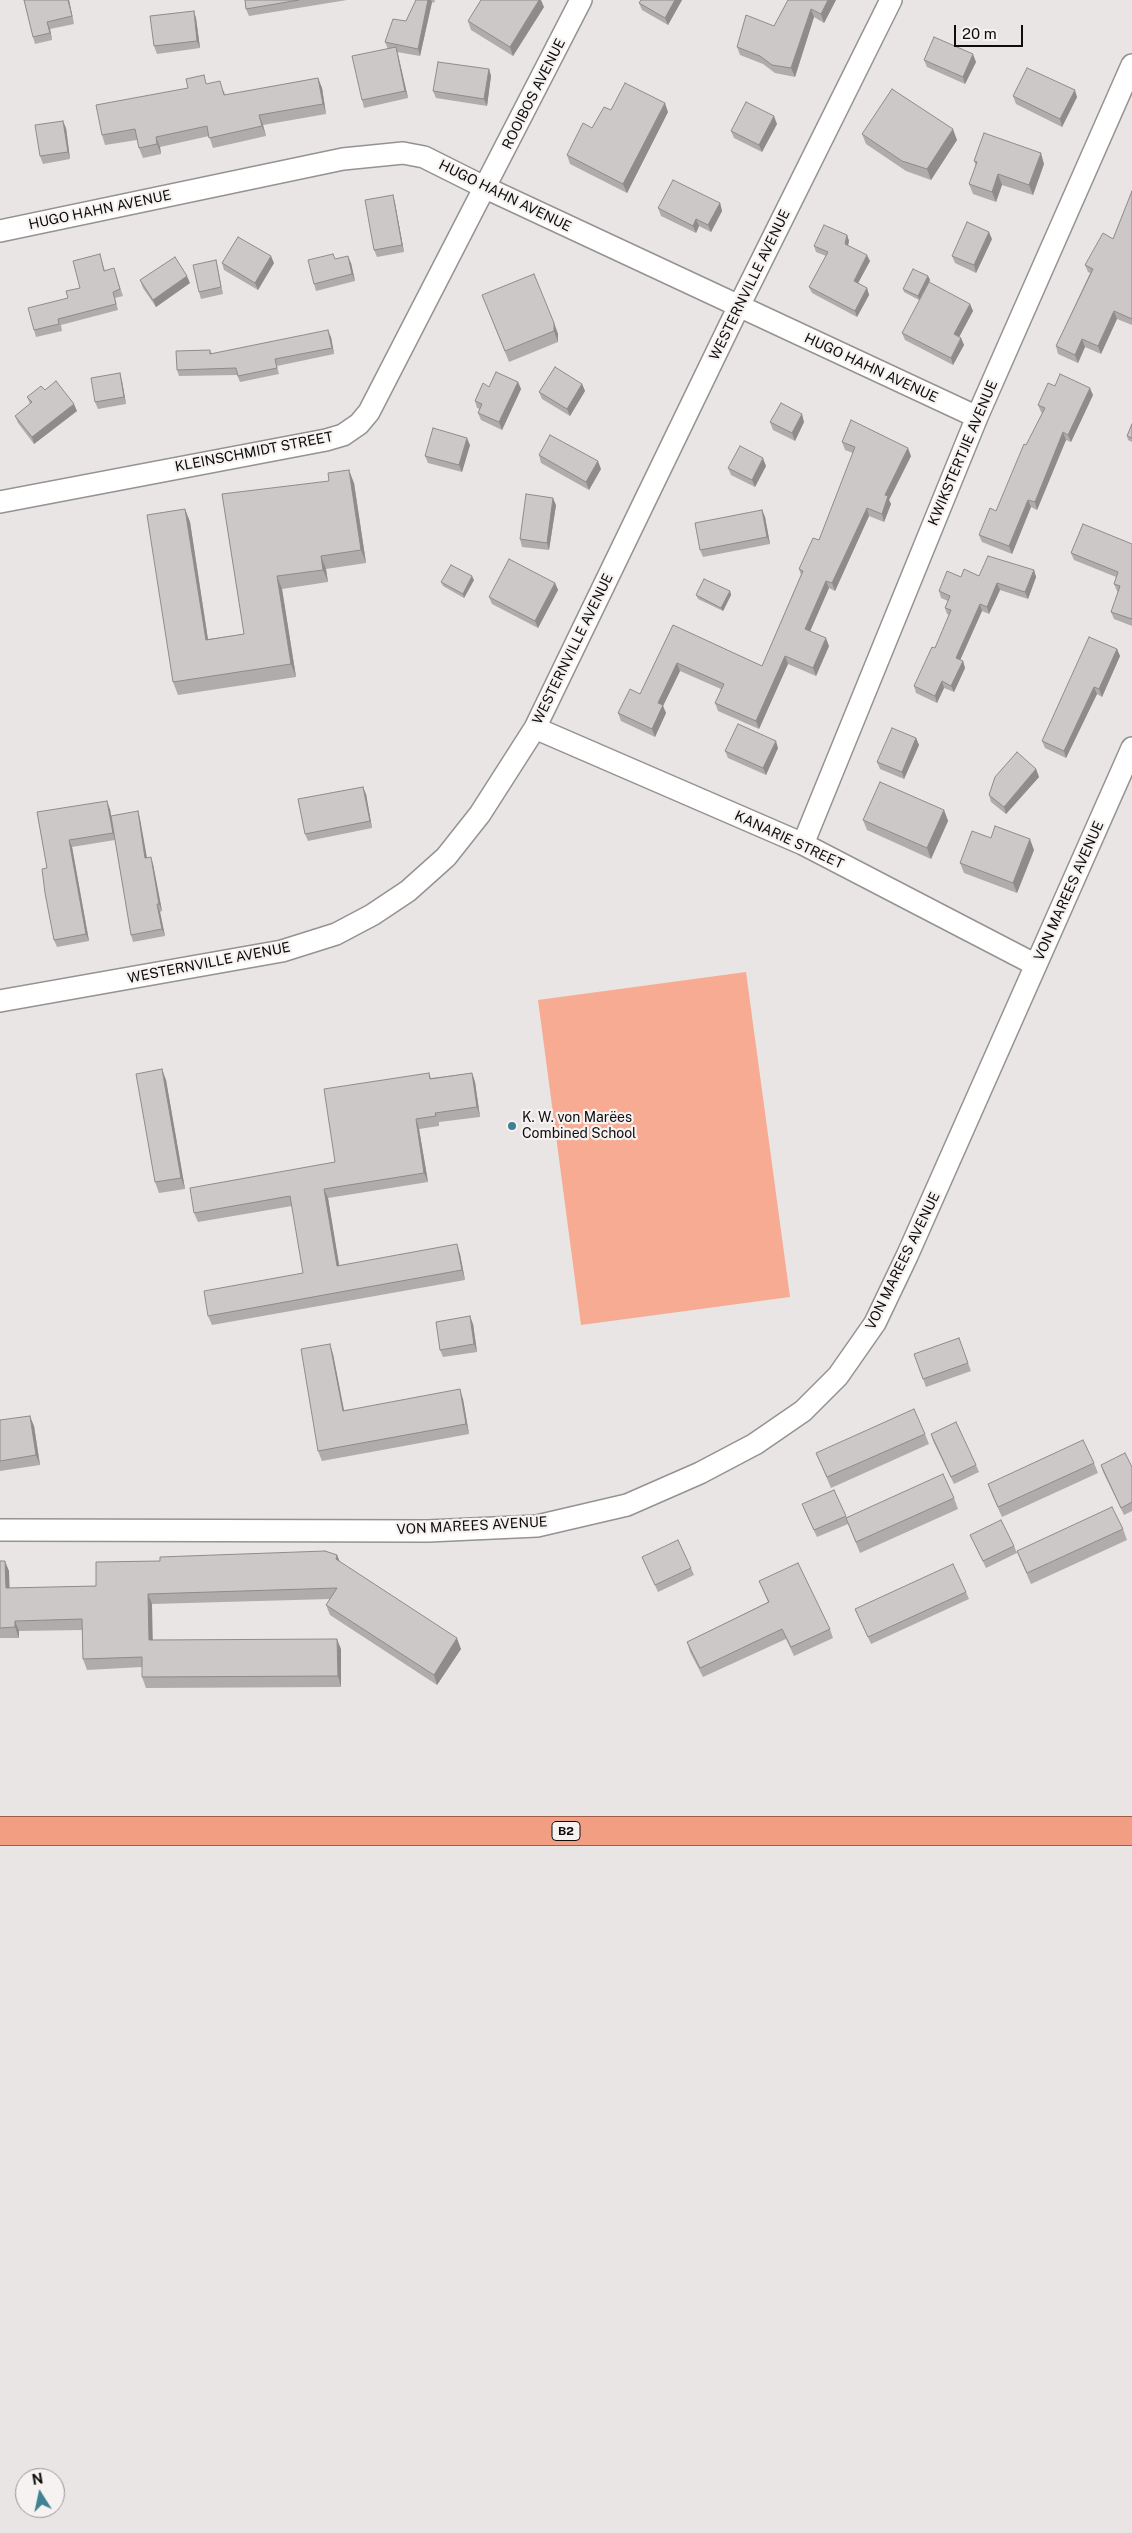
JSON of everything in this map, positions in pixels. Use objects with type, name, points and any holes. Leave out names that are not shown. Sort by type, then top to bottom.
[{"type":"highway","name":"B2","points":[[7,1832],[1132,1831]]},
{"type":"street","name":"ROOIBOS AVENUE","points":[[486,188],[581,0]]},
{"type":"street","name":"WESTERNVILLE AVENUE","points":[[0,1001],[282,951],[336,934],[372,915],[408,891],[446,857],[480,814],[535,728],[739,306],[891,0]]},
{"type":"street","name":"KWIKSTERTJIE AVENUE","points":[[803,844],[977,417],[1132,65]]},
{"type":"street","name":"HUGO HAHN AVENUE","points":[[0,231],[343,158],[403,152],[424,157],[486,188],[977,417]]},
{"type":"street","name":"KLEINSCHMIDT STREET","points":[[0,502],[326,440],[343,435],[359,424],[369,412],[486,188]]},
{"type":"street","name":"KANARIE STREET","points":[[535,728],[803,844],[1036,965]]},
{"type":"street","name":"VON MAREES AVENUE","points":[[0,1530],[428,1531],[537,1526],[627,1505],[700,1473],[754,1444],[803,1411],[838,1376],[875,1323],[907,1256],[1132,748]]},
{"type":"shaded area","points":[[746,972],[790,1297],[581,1325],[538,1000]]},
{"type":"building","points":[[24,0],[68,0],[72,16],[47,22],[50,33],[33,37]]},
{"type":"building","points":[[245,0],[299,0],[246,9]]},
{"type":"building","points":[[416,0],[428,0],[418,49],[385,42],[393,19],[406,21]]},
{"type":"building","points":[[481,0],[539,0],[510,47],[468,21]]},
{"type":"building","points":[[641,0],[675,0],[665,18],[639,3]]},
{"type":"building","points":[[788,0],[828,0],[821,14],[811,9],[791,68],[772,65],[760,56],[737,47],[746,15],[774,26]]},
{"type":"building","points":[[194,11],[197,41],[154,46],[150,16]]},
{"type":"building","points":[[934,37],[973,54],[963,77],[924,60]]},
{"type":"building","points":[[396,47],[405,91],[362,100],[352,56]]},
{"type":"building","points":[[438,62],[489,69],[484,99],[433,91]]},
{"type":"building","points":[[1027,68],[1075,90],[1060,119],[1013,96]]},
{"type":"building","points":[[204,75],[206,84],[220,81],[224,95],[318,78],[323,104],[259,115],[262,126],[209,138],[207,126],[156,137],[157,144],[139,148],[135,129],[102,135],[96,105],[188,88],[186,79]]},
{"type":"building","points":[[625,83],[665,103],[623,184],[567,155],[583,123],[592,128],[604,107],[611,110]]},
{"type":"building","points":[[892,89],[953,129],[927,169],[902,161],[862,134]]},
{"type":"building","points":[[746,102],[774,116],[759,145],[731,131]]},
{"type":"building","points":[[63,121],[68,152],[40,156],[35,125]]},
{"type":"building","points":[[984,133],[1041,153],[1029,185],[998,174],[992,192],[969,184],[977,162],[974,161]]},
{"type":"building","points":[[673,180],[720,203],[708,225],[696,219],[693,226],[658,208]]},
{"type":"building","points":[[1132,191],[1132,319],[1114,311],[1098,346],[1082,339],[1075,355],[1056,346],[1093,269],[1085,265],[1103,233],[1113,239]]},
{"type":"building","points":[[393,195],[402,245],[374,250],[365,200]]},
{"type":"building","points":[[967,222],[989,232],[974,265],[952,256]]},
{"type":"building","points":[[824,225],[847,235],[845,244],[867,255],[854,281],[867,288],[855,311],[809,287],[828,252],[814,246]]},
{"type":"building","points":[[238,237],[271,256],[255,283],[222,263]]},
{"type":"building","points":[[100,254],[104,271],[114,268],[120,289],[113,292],[116,304],[58,319],[59,324],[34,330],[28,308],[68,298],[66,291],[80,288],[73,261]]},
{"type":"building","points":[[333,254],[335,259],[348,256],[352,274],[314,284],[308,260]]},
{"type":"building","points":[[175,257],[187,276],[153,300],[140,280]]},
{"type":"building","points":[[216,260],[221,287],[199,292],[193,265]]},
{"type":"building","points":[[913,269],[928,276],[918,296],[903,289]]},
{"type":"building","points":[[534,274],[554,323],[554,331],[505,351],[482,295]]},
{"type":"building","points":[[929,282],[970,304],[954,334],[961,338],[951,358],[902,333]]},
{"type":"building","points":[[328,330],[332,348],[275,359],[277,368],[238,376],[236,368],[177,370],[176,351],[210,350],[210,354]]},
{"type":"building","points":[[555,367],[582,384],[567,409],[539,392]]},
{"type":"building","points":[[496,372],[518,382],[499,422],[478,413],[482,404],[475,401],[483,383],[489,387]]},
{"type":"building","points":[[120,373],[124,397],[95,402],[91,378]]},
{"type":"building","points":[[1060,374],[1090,388],[1068,435],[1063,432],[1035,502],[1028,500],[1009,546],[979,535],[990,508],[996,511],[1024,444],[1026,445],[1045,408],[1038,405],[1048,383],[1055,386]]},
{"type":"building","points":[[56,381],[74,404],[32,437],[15,416],[32,402],[27,397],[41,386],[45,390]]},
{"type":"building","points":[[781,403],[802,414],[792,433],[770,422]]},
{"type":"building","points":[[851,420],[908,448],[885,495],[888,496],[882,514],[867,508],[832,583],[826,581],[805,629],[826,638],[813,668],[785,656],[756,721],[715,703],[724,684],[677,663],[658,703],[663,705],[652,729],[618,713],[630,689],[640,694],[673,625],[762,666],[803,571],[799,569],[813,538],[819,540],[855,447],[842,442]]},
{"type":"building","points":[[1132,424],[1132,438],[1127,436]]},
{"type":"building","points":[[433,428],[467,438],[459,465],[425,456]]},
{"type":"building","points":[[550,435],[598,461],[586,482],[539,455]]},
{"type":"building","points":[[740,446],[763,458],[752,480],[728,468]]},
{"type":"building","points":[[349,470],[361,550],[321,556],[323,570],[277,576],[291,664],[173,682],[147,515],[185,509],[206,640],[244,634],[222,494],[329,481],[328,473]]},
{"type":"building","points":[[526,494],[553,498],[547,543],[520,539]]},
{"type":"building","points":[[762,510],[767,537],[700,550],[695,523]]},
{"type":"building","points":[[1083,524],[1132,544],[1132,619],[1111,612],[1120,586],[1114,584],[1118,572],[1071,553]]},
{"type":"building","points":[[988,556],[1034,570],[1025,592],[997,583],[987,607],[980,604],[956,658],[963,661],[951,686],[942,681],[935,696],[914,686],[932,647],[935,648],[951,610],[945,608],[950,596],[939,591],[947,571],[961,577],[964,569],[979,576]]},
{"type":"building","points":[[509,559],[555,583],[535,621],[489,597]]},
{"type":"building","points":[[451,565],[472,576],[463,594],[441,582]]},
{"type":"building","points":[[704,579],[730,591],[721,608],[696,595]]},
{"type":"building","points":[[1089,637],[1117,649],[1099,689],[1094,687],[1064,751],[1042,741]]},
{"type":"building","points":[[738,724],[776,741],[763,768],[725,751]]},
{"type":"building","points":[[892,728],[916,738],[902,772],[877,762]]},
{"type":"building","points":[[1017,752],[1036,769],[1004,807],[989,795],[995,777]]},
{"type":"building","points":[[880,782],[944,810],[927,848],[863,820]]},
{"type":"building","points":[[363,787],[370,821],[305,834],[298,799]]},
{"type":"building","points":[[107,801],[113,833],[69,840],[86,934],[54,940],[45,893],[42,869],[47,868],[37,812]]},
{"type":"building","points":[[138,811],[145,858],[151,857],[162,929],[131,935],[111,816]]},
{"type":"building","points":[[995,826],[1030,839],[1013,883],[960,863],[972,831],[991,838]]},
{"type":"building","points":[[162,1069],[181,1178],[155,1182],[136,1074]]},
{"type":"building","points":[[429,1073],[430,1079],[472,1073],[477,1107],[435,1113],[436,1116],[416,1119],[424,1173],[324,1189],[337,1266],[457,1244],[462,1270],[208,1316],[204,1291],[303,1273],[290,1196],[194,1213],[190,1188],[335,1162],[324,1089]]},
{"type":"building","points":[[470,1316],[474,1344],[440,1350],[436,1322]]},
{"type":"building","points":[[959,1338],[968,1363],[923,1379],[914,1354]]},
{"type":"building","points":[[330,1344],[343,1411],[460,1389],[466,1424],[318,1451],[301,1349]]},
{"type":"building","points":[[914,1409],[925,1434],[827,1477],[816,1453]]},
{"type":"building","points":[[30,1416],[36,1455],[0,1461],[0,1420]]},
{"type":"building","points":[[956,1422],[976,1465],[951,1477],[931,1434]]},
{"type":"building","points":[[1083,1440],[1094,1463],[998,1507],[988,1484]]},
{"type":"building","points":[[1125,1453],[1132,1467],[1132,1502],[1121,1508],[1101,1465]]},
{"type":"building","points":[[943,1474],[954,1498],[856,1542],[846,1518]]},
{"type":"building","points":[[834,1490],[846,1516],[814,1530],[802,1504]]},
{"type":"building","points":[[1112,1507],[1123,1529],[1027,1573],[1017,1551]]},
{"type":"building","points":[[1001,1520],[1014,1546],[983,1561],[970,1535]]},
{"type":"building","points":[[678,1540],[691,1568],[655,1585],[642,1557]]},
{"type":"building","points":[[325,1551],[337,1555],[336,1559],[457,1638],[434,1675],[326,1605],[337,1588],[148,1594],[149,1640],[337,1639],[338,1676],[142,1677],[142,1657],[83,1659],[82,1619],[15,1621],[15,1627],[0,1628],[0,1561],[5,1561],[6,1588],[96,1586],[96,1562],[160,1561],[160,1557]]},
{"type":"building","points":[[798,1563],[830,1629],[791,1647],[782,1629],[700,1668],[687,1642],[769,1602],[759,1581]]},
{"type":"building","points":[[953,1564],[966,1592],[868,1637],[855,1609]]},
{"type":"place","name":"K. W. von Marëes Combined School","points":[[512,1126]]}]
